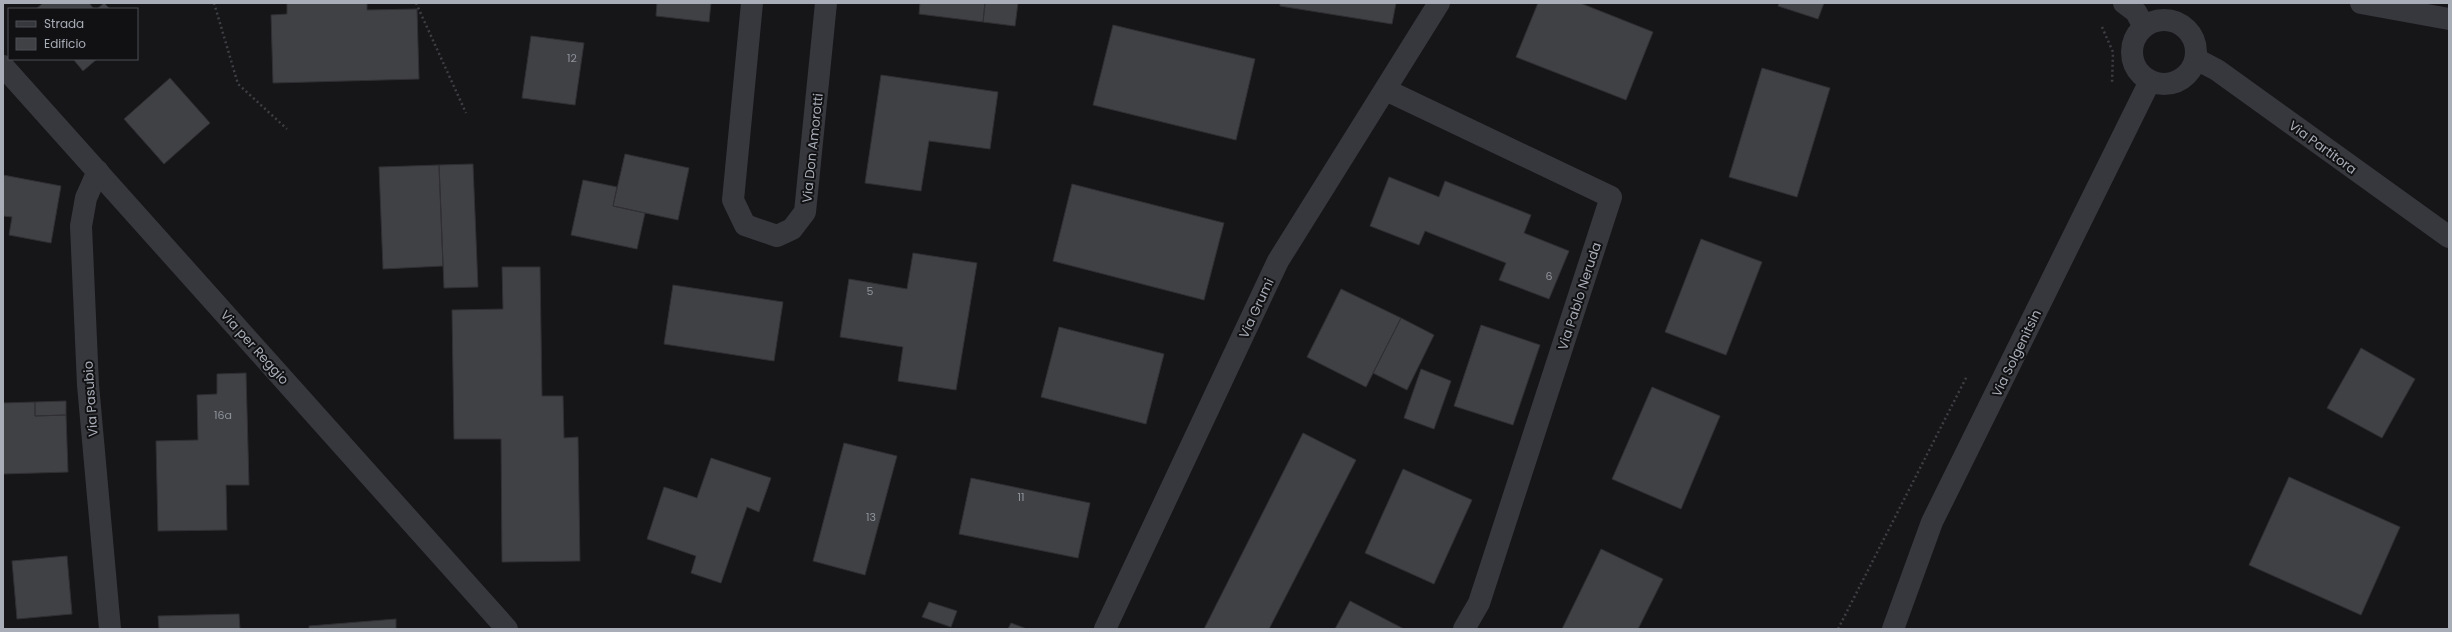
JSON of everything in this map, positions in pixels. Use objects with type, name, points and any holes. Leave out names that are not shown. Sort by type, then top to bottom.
[{"type":"street","name":"Via Don Amorotti","points":[[752,3],[733,200],[745,225],[777,236],[792,229],[805,212],[826,3]]},
{"type":"street","name":"Via Grumi","points":[[1105,629],[1278,261],[1439,3]]},
{"type":"street","points":[[2124,3],[2136,12],[2144,27]]},
{"type":"street","points":[[2361,3],[2449,20]]},
{"type":"street","points":[[2160,20],[2179,23],[2192,36],[2196,47],[2196,59],[2188,74],[2178,81],[2161,84],[2150,81],[2141,74],[2133,58],[2133,47],[2136,36],[2144,27],[2160,20]]},
{"type":"street","name":"Via Partitora","points":[[2196,59],[2217,70],[2449,237]]},
{"type":"street","name":"Via per Reggio","points":[[3,66],[507,629]]},
{"type":"street","name":"Via Solgenitsin","points":[[1893,629],[1932,522],[2150,81]]},
{"type":"street","name":"Via Pablo Neruda","points":[[1386,90],[1611,197],[1479,603],[1464,629]]},
{"type":"street","name":"Via Pasubio","points":[[98,171],[86,198],[81,226],[88,385],[110,629]]},
{"type":"path","points":[[214,3],[238,84],[287,129]]},
{"type":"path","points":[[416,3],[466,113]]},
{"type":"path","points":[[2101,25],[2113,52],[2110,90]]},
{"type":"path","points":[[1838,629],[1970,369]]},
{"type":"building","points":[[43,3],[89,3],[93,8],[37,8]]},
{"type":"building","points":[[104,3],[109,8],[98,8]]},
{"type":"building","points":[[287,3],[367,3],[367,10],[417,9],[419,79],[273,83],[271,15],[287,14]]},
{"type":"building","points":[[657,3],[711,3],[709,22],[656,16]]},
{"type":"building","points":[[920,3],[985,3],[983,22],[919,14]]},
{"type":"building","points":[[985,3],[1018,3],[1015,26],[983,22]]},
{"type":"building","points":[[1280,3],[1396,3],[1392,24],[1280,6]]},
{"type":"building","points":[[1538,3],[1580,3],[1653,32],[1626,100],[1516,57]]},
{"type":"building","points":[[1779,3],[1824,3],[1818,19],[1778,6]]},
{"type":"building","points":[[1113,25],[1255,59],[1236,140],[1093,105]]},
{"type":"building","points":[[531,36],[584,43],[575,105],[522,98]]},
{"type":"building","points":[[74,60],[96,60],[83,71]]},
{"type":"building","points":[[1762,68],[1830,88],[1797,197],[1729,177]]},
{"type":"building","points":[[881,75],[998,92],[990,149],[929,141],[921,191],[865,183]]},
{"type":"building","points":[[170,78],[210,123],[164,164],[124,119]]},
{"type":"building","points":[[625,154],[689,168],[678,220],[613,206]]},
{"type":"building","points":[[473,164],[478,287],[444,288],[439,165]]},
{"type":"building","points":[[439,165],[443,266],[383,269],[379,167]]},
{"type":"building","points":[[3,175],[61,186],[51,243],[9,235],[12,217],[3,216]]},
{"type":"building","points":[[1389,177],[1439,197],[1445,181],[1531,215],[1524,233],[1569,251],[1549,299],[1499,280],[1506,263],[1425,231],[1419,245],[1370,226]]},
{"type":"building","points":[[583,180],[617,187],[613,206],[645,213],[637,249],[571,235]]},
{"type":"building","points":[[1072,184],[1224,223],[1204,300],[1053,261]]},
{"type":"building","points":[[1701,239],[1762,262],[1726,355],[1665,332]]},
{"type":"building","points":[[913,253],[977,263],[956,390],[898,381],[903,347],[840,337],[849,279],[907,289]]},
{"type":"building","points":[[502,267],[540,267],[542,396],[563,396],[564,438],[578,437],[580,561],[502,562],[501,439],[454,439],[452,310],[503,309]]},
{"type":"building","points":[[673,285],[783,302],[774,361],[664,344]]},
{"type":"building","points":[[1341,289],[1401,318],[1366,387],[1307,357]]},
{"type":"building","points":[[1401,318],[1434,335],[1407,390],[1373,373]]},
{"type":"building","points":[[1481,325],[1540,345],[1513,425],[1454,406]]},
{"type":"building","points":[[1059,327],[1164,354],[1146,424],[1041,397]]},
{"type":"building","points":[[2361,348],[2415,379],[2382,438],[2327,408]]},
{"type":"building","points":[[1421,369],[1451,381],[1434,429],[1404,418]]},
{"type":"building","points":[[246,373],[249,485],[226,485],[227,530],[158,531],[156,441],[198,440],[197,395],[217,394],[217,374]]},
{"type":"building","points":[[1652,387],[1720,416],[1681,509],[1612,479]]},
{"type":"building","points":[[66,401],[66,415],[35,416],[35,402]]},
{"type":"building","points":[[35,402],[35,416],[66,415],[68,472],[3,474],[3,403]]},
{"type":"building","points":[[1303,433],[1356,460],[1269,629],[1204,629]]},
{"type":"building","points":[[844,443],[897,456],[865,575],[813,561]]},
{"type":"building","points":[[711,458],[771,478],[759,512],[747,507],[721,583],[691,573],[696,556],[647,539],[664,487],[697,498]]},
{"type":"building","points":[[1403,469],[1472,500],[1434,584],[1365,553]]},
{"type":"building","points":[[2289,477],[2400,527],[2361,615],[2249,565]]},
{"type":"building","points":[[971,478],[1090,503],[1078,558],[959,534]]},
{"type":"building","points":[[1601,549],[1663,579],[1638,629],[1562,629]]},
{"type":"building","points":[[67,556],[72,614],[17,619],[12,561]]},
{"type":"building","points":[[1350,601],[1404,629],[1335,629]]},
{"type":"building","points":[[929,602],[957,611],[951,627],[922,617]]},
{"type":"building","points":[[239,614],[240,629],[159,629],[158,616]]},
{"type":"building","points":[[396,619],[396,629],[309,629],[309,626]]},
{"type":"building","points":[[1011,623],[1027,629],[1008,629]]}]
